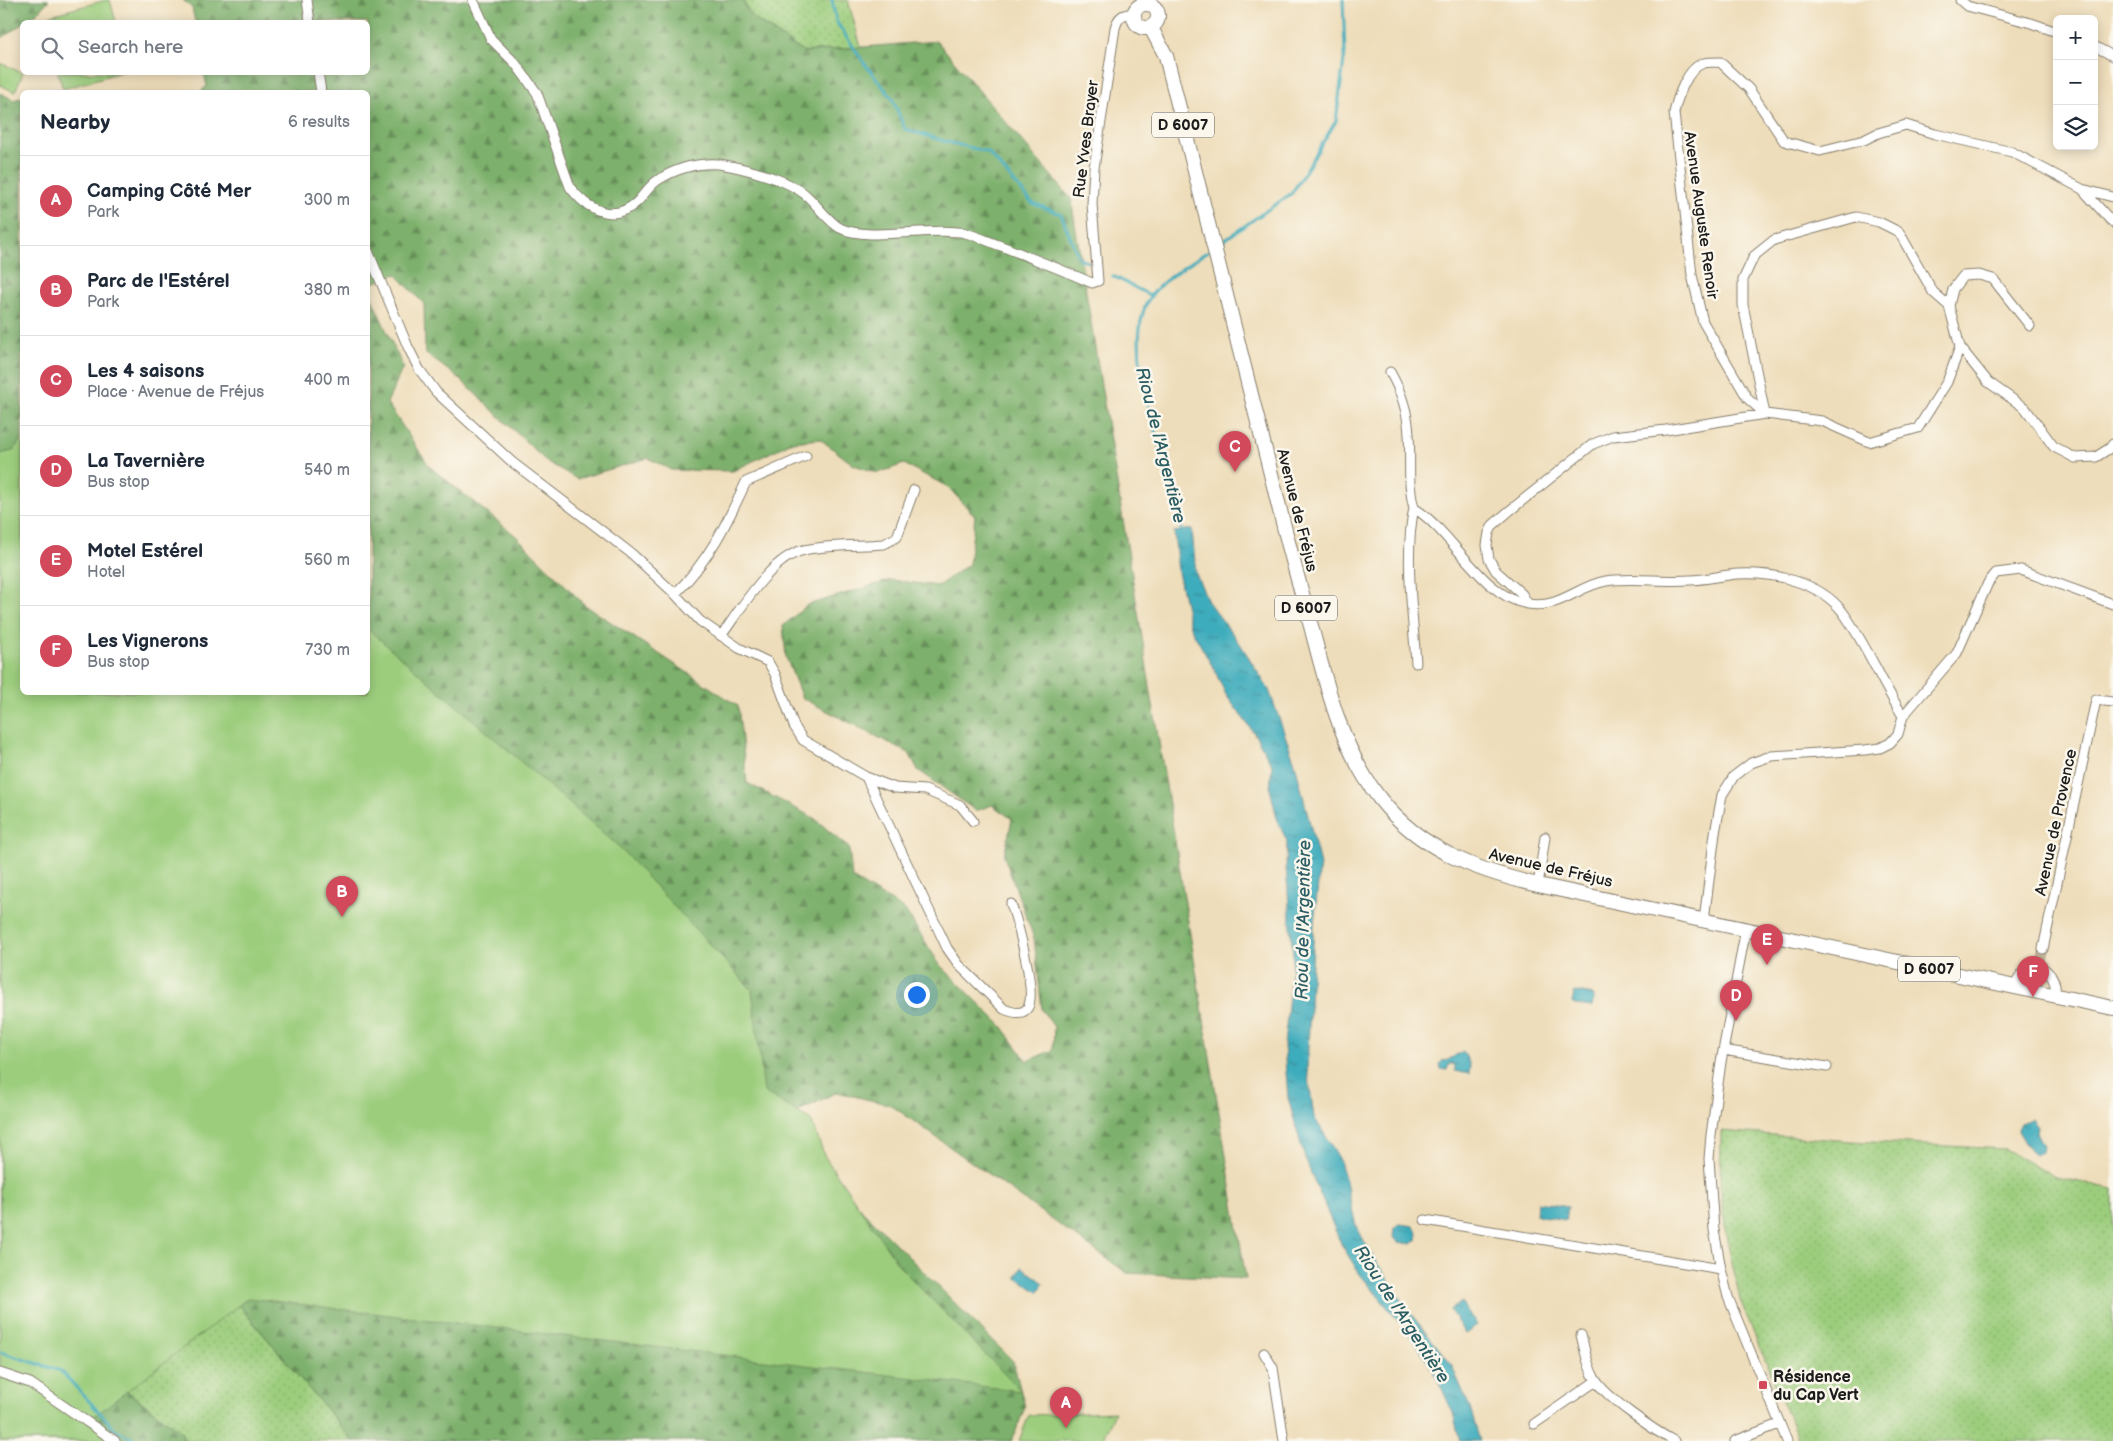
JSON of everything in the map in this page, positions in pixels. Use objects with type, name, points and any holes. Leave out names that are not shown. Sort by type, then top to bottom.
[{"type":"main road","points":[[1145,2],[1156,8],[1159,14],[1158,20],[1151,28],[1141,28],[1134,20],[1136,9],[1145,2]]},
{"type":"main road","name":"Avenue de Fréjus","points":[[1151,28],[1166,56],[1286,538],[1327,688],[1348,748],[1361,772],[1381,800],[1396,816],[1443,853],[1490,873],[1538,885],[2113,1008]]},
{"type":"street","points":[[307,0],[310,20]]},
{"type":"street","name":"Rue Yves Brayer","points":[[473,0],[491,39],[515,63],[536,93],[570,187],[578,198],[592,208],[605,213],[619,212],[635,203],[657,180],[680,168],[710,163],[728,166],[784,182],[806,195],[840,228],[879,234],[939,230],[966,233],[1092,283],[1098,281],[1092,204],[1094,168],[1115,28],[1117,20],[1122,16],[1134,14]]},
{"type":"street","points":[[1960,0],[1968,6],[2053,31]]},
{"type":"street","points":[[2098,48],[2113,56]]},
{"type":"street","name":"Avenue Auguste Renoir","points":[[1765,414],[1748,399],[1703,322],[1692,275],[1674,113],[1678,94],[1688,77],[1702,64],[1720,62],[1749,88],[1784,140],[1820,151],[1864,140],[1878,133],[1906,125],[1935,134],[2012,152],[2082,189],[2113,197]]},
{"type":"street","points":[[318,75],[321,90]]},
{"type":"street","points":[[2082,189],[2113,223]]},
{"type":"street","points":[[1765,414],[1743,305],[1743,280],[1754,256],[1774,240],[1856,217],[1879,222],[1898,232],[1932,292],[1949,306]]},
{"type":"street","points":[[370,256],[419,370],[436,392],[512,462],[632,554],[675,594],[700,621],[739,648],[768,662],[776,674],[794,726],[803,740],[866,777],[895,788],[925,790],[960,805],[973,821]]},
{"type":"street","points":[[2030,326],[1993,279],[1979,275],[1963,276],[1953,289],[1949,306],[1960,347],[1988,382],[2025,408],[2054,447],[2075,458],[2096,457],[2113,444]]},
{"type":"street","points":[[1528,604],[1522,594],[1496,571],[1489,559],[1488,533],[1493,525],[1508,512],[1593,444],[1613,436],[1695,426],[1765,414],[1822,421],[1869,442],[1918,428],[1947,382],[1960,347]]},
{"type":"street","points":[[1390,372],[1400,389],[1409,434],[1409,492],[1414,508],[1411,522],[1410,549],[1416,663]]},
{"type":"street","points":[[675,594],[709,555],[746,482],[806,456]]},
{"type":"street","points":[[721,636],[772,568],[788,556],[804,550],[884,544],[898,537],[914,490]]},
{"type":"street","points":[[1414,508],[1427,516],[1473,567],[1502,594],[1528,604],[1564,600],[1588,586],[1607,581],[1691,580],[1739,574],[1767,575],[1795,581],[1817,590],[1841,610],[1857,634],[1903,716]]},
{"type":"street","points":[[1704,920],[1715,832],[1722,795],[1734,776],[1751,763],[1771,756],[1880,748],[1890,743],[1898,734],[1903,716],[1957,654],[1988,583],[1996,573],[2021,570],[2113,604]]},
{"type":"street","name":"Avenue de Provence","points":[[2043,949],[2096,700],[2113,702]]},
{"type":"street","points":[[866,777],[947,948],[959,965],[1004,1009],[1013,1013],[1023,1011],[1028,1006],[1030,1000],[1027,960],[1020,930],[1011,904]]},
{"type":"street","points":[[1538,885],[1544,837]]},
{"type":"street","points":[[1746,928],[1723,1050],[1709,1159],[1714,1230],[1721,1269],[1737,1321],[1787,1441]]},
{"type":"street","points":[[2016,988],[2022,972],[2040,963],[2053,978],[2056,987],[2055,995]]},
{"type":"street","points":[[1723,1050],[1827,1067]]},
{"type":"street","points":[[1425,1220],[1721,1269]]},
{"type":"street","points":[[1581,1335],[1588,1362],[1596,1381],[1621,1404],[1674,1441]]},
{"type":"street","points":[[1264,1353],[1273,1368],[1284,1441]]},
{"type":"street","points":[[0,1373],[30,1383],[114,1441]]},
{"type":"street","points":[[1534,1424],[1596,1381]]},
{"type":"street","points":[[1735,1441],[1779,1424]]},
{"type":"green space","points":[[0,0],[49,0],[34,16],[28,20],[20,20],[20,25],[0,39]]},
{"type":"green space","points":[[110,0],[115,20],[52,20],[51,15]]},
{"type":"green space","points":[[183,0],[742,0],[753,18],[803,52],[937,41],[1071,199],[1246,1279],[1127,1273],[891,1105],[837,1092],[775,1123],[1013,1361],[1025,1407],[1012,1441],[353,1441],[212,1273],[5,1299],[181,1432],[185,1441],[0,1441],[0,93],[14,100],[20,98],[20,695],[370,695],[370,294],[403,367],[387,403],[430,467],[516,536],[585,605],[738,706],[747,783],[814,818],[849,848],[852,878],[905,910],[940,965],[1002,1026],[1027,1061],[1053,1050],[1054,1027],[1042,1010],[1034,938],[1004,856],[1012,819],[992,805],[976,811],[918,770],[909,753],[802,698],[786,657],[783,626],[807,605],[891,580],[938,586],[969,564],[975,516],[948,487],[904,464],[878,473],[854,465],[820,439],[792,442],[733,471],[671,470],[648,458],[577,479],[546,461],[460,379],[425,353],[424,304],[396,274],[370,284],[370,90],[202,90],[207,86],[204,75],[370,75],[370,20],[195,20],[192,8]]},
{"type":"green space","points":[[742,0],[848,0],[861,47],[803,52],[753,18]]},
{"type":"green space","points":[[0,63],[20,72],[20,75],[22,75],[15,92],[0,85]]},
{"type":"green space","points":[[59,75],[111,75],[63,89]]},
{"type":"green space","points":[[20,441],[20,695],[370,695],[370,631],[616,844],[752,990],[764,1092],[811,1120],[825,1157],[901,1268],[1021,1391],[248,1298],[88,1421],[116,1441],[0,1441],[0,454],[13,451]]},
{"type":"green space","points":[[1721,1131],[1851,1141],[2005,1149],[2055,1177],[2113,1189],[2113,1441],[1799,1441],[1740,1300],[1726,1235],[1720,1184]]},
{"type":"green space","points":[[212,1273],[353,1441],[185,1441],[181,1432],[5,1299]]},
{"type":"green space","points":[[1115,1412],[1102,1441],[1019,1441],[1029,1415]]},
{"type":"water","points":[[1192,529],[1196,574],[1209,603],[1241,645],[1269,690],[1295,763],[1320,864],[1314,924],[1307,1068],[1314,1117],[1339,1158],[1356,1226],[1373,1257],[1411,1314],[1451,1364],[1469,1405],[1480,1441],[1460,1441],[1453,1413],[1436,1376],[1415,1341],[1359,1273],[1341,1244],[1305,1159],[1288,1098],[1284,1046],[1293,955],[1286,867],[1287,841],[1278,822],[1270,789],[1272,765],[1254,733],[1226,695],[1214,669],[1190,627],[1178,572],[1174,532]]},
{"type":"water","points":[[1576,992],[1594,995],[1592,1007],[1575,1005],[1572,1002]]},
{"type":"water","points":[[1463,1051],[1470,1065],[1469,1074],[1455,1071],[1453,1064],[1449,1064],[1447,1070],[1441,1069],[1440,1064],[1443,1060],[1446,1061]]},
{"type":"water","points":[[2031,1119],[2037,1127],[2036,1132],[2043,1146],[2041,1152],[2035,1155],[2030,1151],[2017,1129],[2020,1123]]},
{"type":"water","points":[[1537,1202],[1568,1207],[1566,1220],[1536,1215]]},
{"type":"water","points":[[1400,1224],[1414,1226],[1418,1233],[1417,1240],[1412,1244],[1398,1242],[1393,1237],[1394,1228]]},
{"type":"water","points":[[1022,1267],[1044,1283],[1038,1292],[1016,1277]]},
{"type":"water","points":[[1462,1302],[1477,1326],[1465,1334],[1450,1310]]},
{"type":"waterway","points":[[832,0],[836,21],[864,63],[892,98],[905,129],[988,152],[1032,203],[1061,214],[1079,259],[1088,262]]},
{"type":"waterway","name":"Riou de l'Argentière","points":[[1217,245],[1292,193],[1336,121],[1345,52],[1343,0]]},
{"type":"waterway","name":"Riou de l'Argentière","points":[[1182,530],[1174,494],[1145,392],[1139,340],[1142,317],[1150,297],[1178,271],[1210,250]]},
{"type":"waterway","points":[[1113,276],[1151,296]]},
{"type":"waterway","points":[[0,1352],[61,1371],[115,1429],[138,1441]]},
{"type":"tunnel","points":[[2040,960],[2043,949]]},
{"type":"place","name":"Les 4 saisons","points":[[1235,472]]},
{"type":"place","name":"Parc de l'Estérel","points":[[342,917]]},
{"type":"place","name":"Motel Estérel","points":[[1767,965]]},
{"type":"place","name":"Les Vignerons","points":[[2033,997]]},
{"type":"place","name":"La Tavernière","points":[[1736,1021]]},
{"type":"place","name":"Résidence du Cap Vert","points":[[1763,1385]]},
{"type":"place","name":"Camping Côté Mer","points":[[1066,1428]]}]
